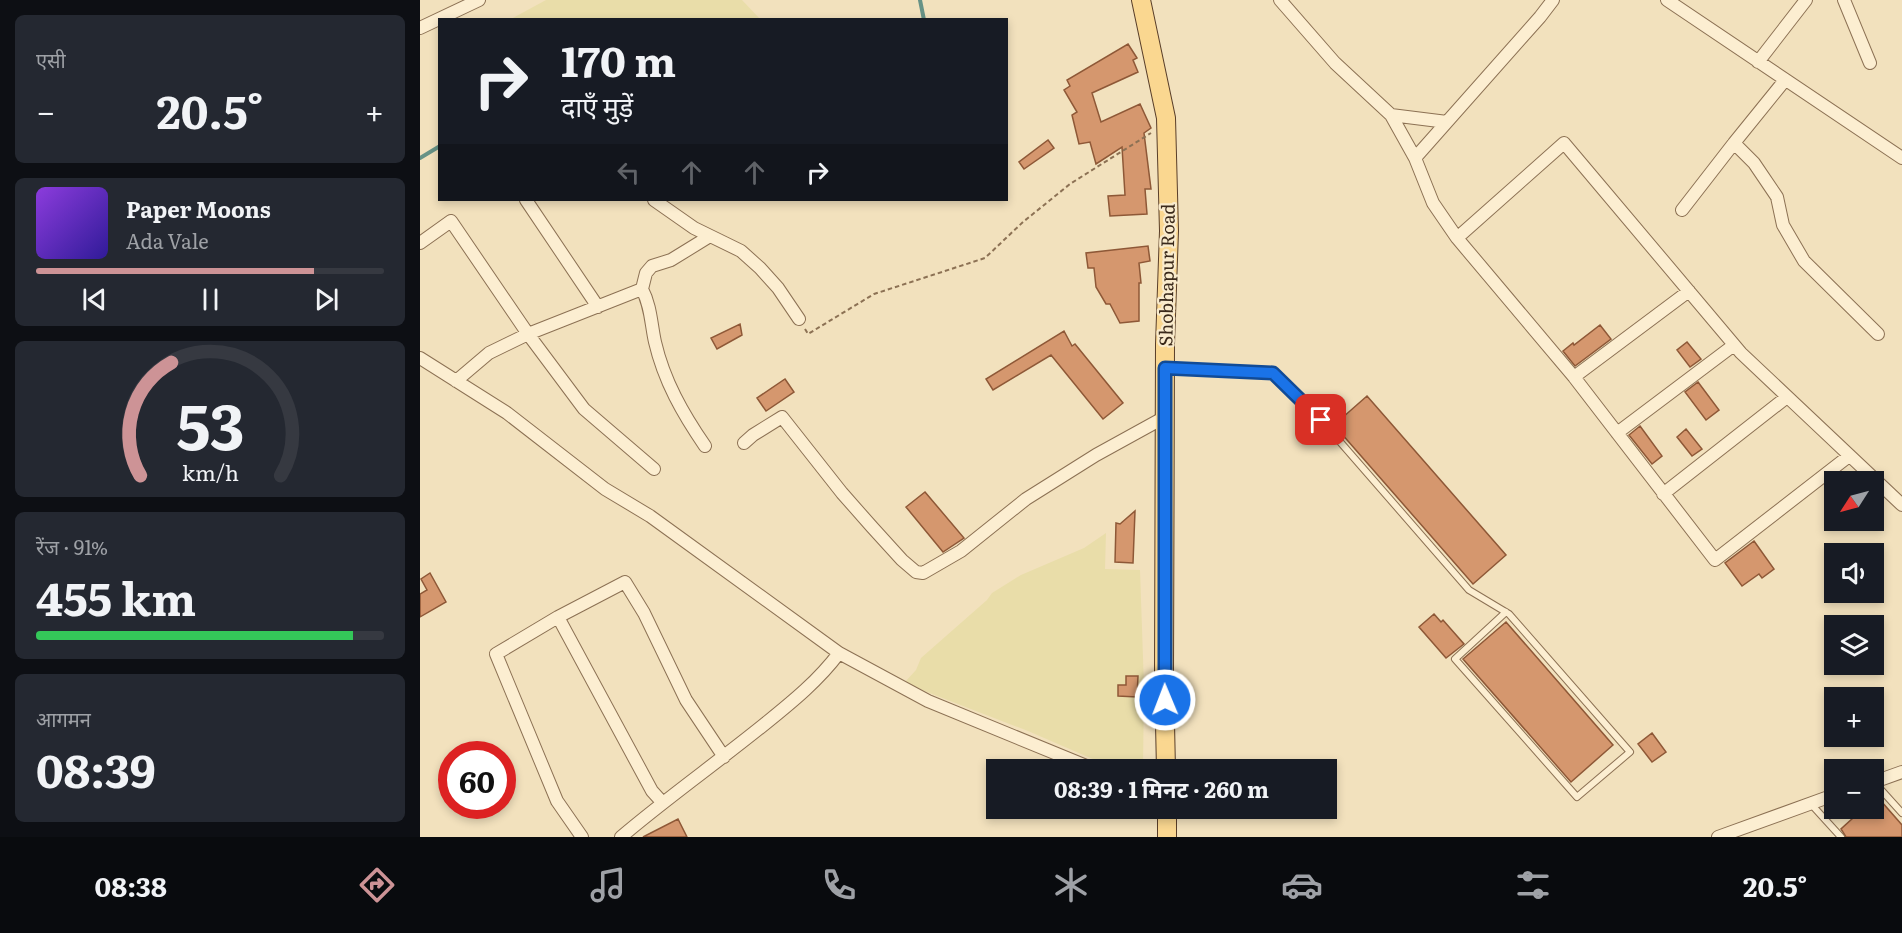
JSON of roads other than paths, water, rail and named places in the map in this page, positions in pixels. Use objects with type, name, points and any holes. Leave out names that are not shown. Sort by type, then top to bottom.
[{"type":"main road","name":"Shobhapur Road","points":[[1141,0],[1166,124],[1169,231],[1165,368],[1166,759]]},
{"type":"main road","points":[[1166,819],[1167,837]]},
{"type":"street","points":[[441,18],[479,0]]},
{"type":"street","points":[[1280,0],[1335,63],[1391,115],[1415,158],[1433,203],[1457,238],[1574,377],[1715,560],[1849,456]]},
{"type":"street","points":[[1415,158],[1553,0]]},
{"type":"street","points":[[1667,0],[1902,158]]},
{"type":"street","points":[[1758,62],[1806,0]]},
{"type":"street","points":[[1844,0],[1870,63]]},
{"type":"street","points":[[420,28],[438,19]]},
{"type":"street","points":[[1682,210],[1785,80]]},
{"type":"street","points":[[1391,115],[1447,122]]},
{"type":"street","points":[[1457,238],[1564,143],[1734,345],[1902,506]]},
{"type":"street","points":[[1734,143],[1754,163],[1777,196],[1783,225],[1803,261],[1878,334]]},
{"type":"street","points":[[527,201],[598,307]]},
{"type":"street","points":[[655,201],[685,222],[741,251],[778,288],[799,319]]},
{"type":"street","points":[[420,243],[451,221],[528,334],[584,409],[654,470]]},
{"type":"street","points":[[705,446],[683,413],[672,390],[655,343],[648,300],[642,289],[646,273],[652,266],[670,260],[710,236]]},
{"type":"street","points":[[456,381],[489,353],[528,334],[642,289]]},
{"type":"street","points":[[1574,377],[1689,291]]},
{"type":"street","points":[[1617,433],[1734,345]]},
{"type":"street","points":[[420,358],[507,413],[605,489],[650,516],[839,653],[928,701],[1069,759]]},
{"type":"street","points":[[1663,494],[1787,397]]},
{"type":"street","points":[[744,443],[782,417],[842,494],[902,560],[916,572],[922,573],[961,551],[1026,499],[1096,455],[1165,417]]},
{"type":"street","points":[[582,837],[557,801],[496,654],[558,617],[624,582],[644,612],[686,700],[724,757]]},
{"type":"street","points":[[558,617],[652,791],[662,802]]},
{"type":"street","points":[[621,837],[662,802],[724,757],[793,700],[828,668],[839,653]]},
{"type":"street","points":[[1884,778],[1902,772]]},
{"type":"street","points":[[1718,837],[1824,799]]},
{"type":"lane","points":[[1165,368],[1273,373],[1321,420],[1470,591],[1506,612],[1630,752],[1577,797],[1455,659],[1506,612]]},
{"type":"lane","points":[[1884,793],[1902,813]]},
{"type":"lane","points":[[1811,804],[1841,837]]},
{"type":"waterway","points":[[920,0],[924,18]]},
{"type":"waterway","points":[[420,158],[438,147]]}]
